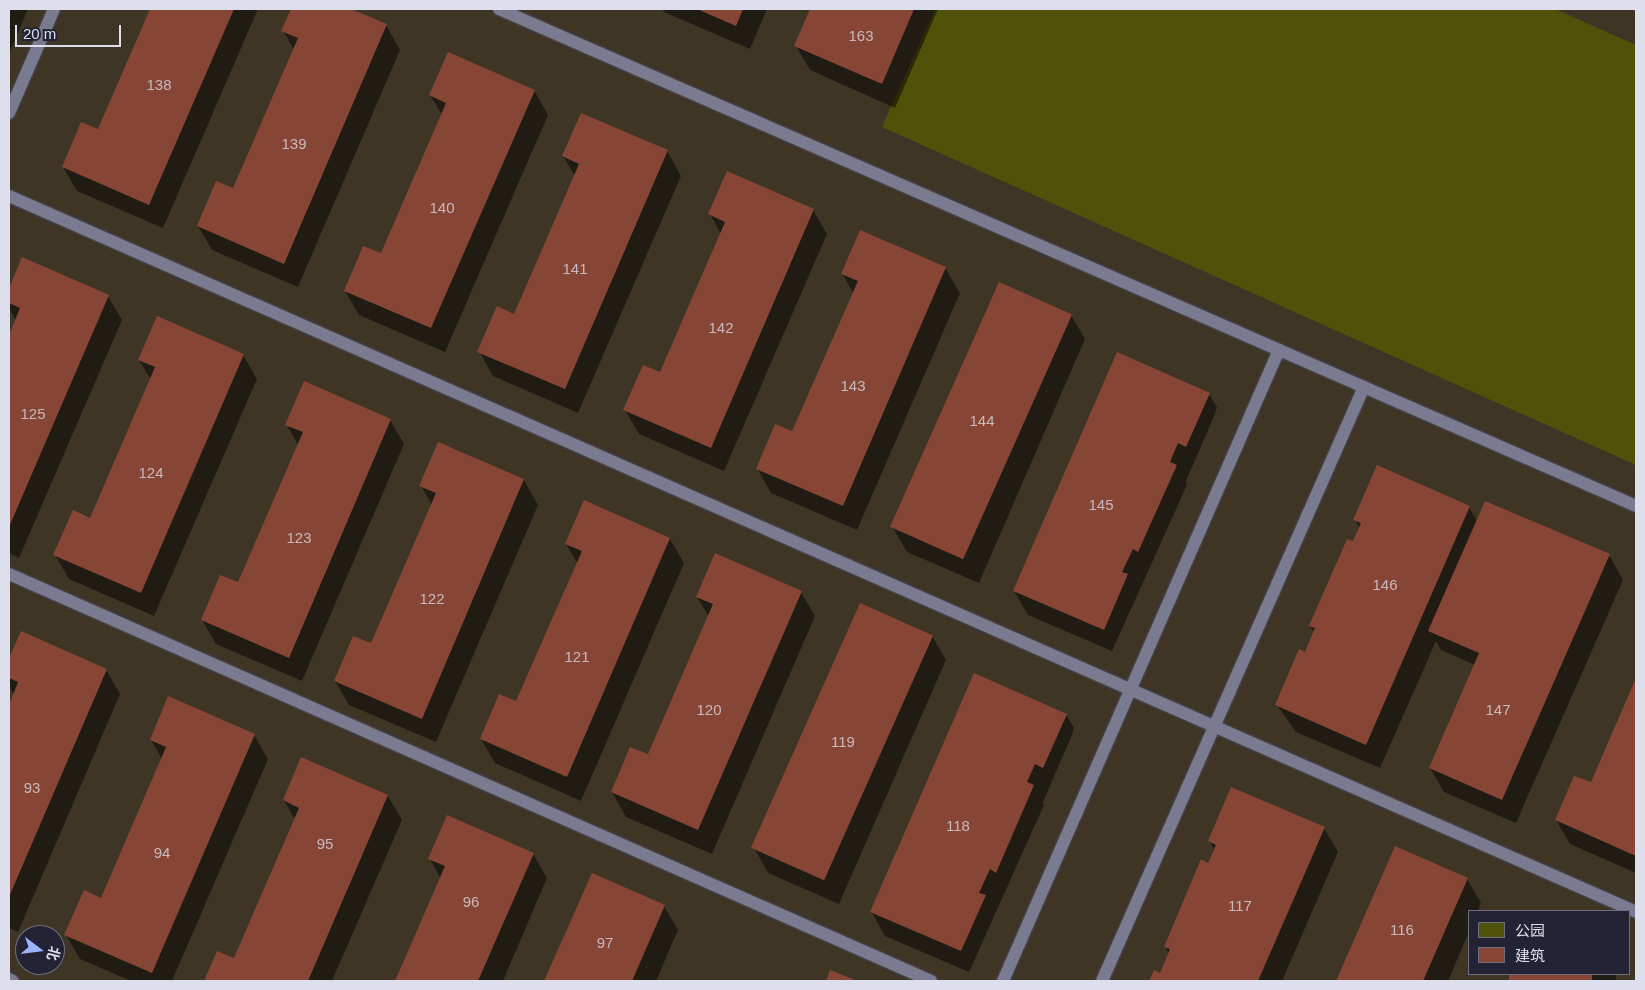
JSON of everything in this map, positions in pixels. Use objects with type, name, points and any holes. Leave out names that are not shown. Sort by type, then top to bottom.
[{"type":"lane","points":[[9,113],[54,9]]},
{"type":"lane","points":[[499,9],[1636,506]]},
{"type":"lane","points":[[9,196],[1636,912]]},
{"type":"lane","points":[[1003,981],[1279,350]]},
{"type":"lane","points":[[1102,981],[1364,387]]},
{"type":"lane","points":[[9,574],[930,981]]},
{"type":"lane","points":[[9,979],[13,981]]},
{"type":"shaded area","points":[[9,9],[1636,9],[1636,981],[9,981]]},
{"type":"green space","points":[[935,9],[1555,9],[1636,45],[1636,465],[882,127]]},
{"type":"building","points":[[150,9],[234,9],[149,205],[62,167],[81,122],[98,129]]},
{"type":"building","points":[[291,9],[351,9],[387,24],[284,264],[197,226],[216,181],[233,188],[298,38],[281,31]]},
{"type":"building","points":[[697,9],[743,9],[736,26]]},
{"type":"building","points":[[810,9],[914,9],[882,84],[794,46]]},
{"type":"building","points":[[448,52],[535,90],[431,328],[344,291],[363,246],[381,253],[446,103],[429,95]]},
{"type":"building","points":[[581,113],[668,150],[565,389],[477,352],[497,306],[514,314],[579,164],[562,156]]},
{"type":"building","points":[[727,171],[814,209],[711,448],[623,410],[643,365],[660,372],[725,222],[708,214]]},
{"type":"building","points":[[860,230],[946,267],[843,506],[756,469],[775,424],[792,431],[858,281],[841,274]]},
{"type":"building","points":[[22,257],[109,295],[9,527],[9,335],[20,308],[9,303],[9,288]]},
{"type":"building","points":[[999,282],[1072,315],[963,559],[890,527]]},
{"type":"building","points":[[157,316],[244,354],[141,593],[53,555],[73,510],[90,518],[155,367],[138,360]]},
{"type":"building","points":[[1117,352],[1210,393],[1186,447],[1178,443],[1170,462],[1177,465],[1138,552],[1133,549],[1122,572],[1128,574],[1104,630],[1013,591]]},
{"type":"building","points":[[304,381],[391,419],[289,658],[201,620],[220,575],[238,582],[303,432],[285,425]]},
{"type":"building","points":[[438,442],[524,479],[422,719],[334,681],[353,636],[371,643],[436,493],[419,486]]},
{"type":"building","points":[[1377,465],[1470,506],[1366,745],[1275,705],[1299,649],[1305,652],[1315,628],[1309,626],[1347,539],[1353,541],[1361,523],[1353,520]]},
{"type":"building","points":[[584,500],[670,538],[567,777],[480,739],[499,694],[516,701],[582,551],[565,544]]},
{"type":"building","points":[[1485,501],[1610,554],[1502,800],[1429,768],[1479,653],[1428,631]]},
{"type":"building","points":[[715,553],[802,591],[698,830],[611,792],[630,747],[648,754],[713,604],[696,597]]},
{"type":"building","points":[[860,603],[933,636],[824,880],[751,848]]},
{"type":"building","points":[[21,631],[107,669],[9,897],[9,705],[18,682],[9,678],[9,658]]},
{"type":"building","points":[[974,673],[1067,714],[1043,768],[1035,764],[1027,782],[1034,785],[996,873],[990,869],[979,893],[986,895],[961,951],[870,912]]},
{"type":"building","points":[[1636,678],[1636,856],[1555,820],[1574,776],[1591,782]]},
{"type":"building","points":[[168,696],[255,734],[152,973],[65,935],[84,890],[101,898],[166,747],[150,740]]},
{"type":"building","points":[[301,757],[388,795],[308,981],[204,981],[217,951],[234,958],[299,808],[283,800]]},
{"type":"building","points":[[1231,787],[1325,827],[1258,981],[1149,981],[1154,970],[1160,973],[1170,949],[1164,947],[1201,859],[1208,863],[1216,845],[1208,841]]},
{"type":"building","points":[[447,815],[534,853],[478,981],[395,981],[445,866],[428,859]]},
{"type":"building","points":[[1395,846],[1468,878],[1423,981],[1336,981]]},
{"type":"building","points":[[592,873],[665,905],[632,981],[544,981]]},
{"type":"building","points":[[830,970],[857,981],[826,981]]},
{"type":"building","points":[[1509,975],[1592,975],[1592,981],[1509,981]]}]
